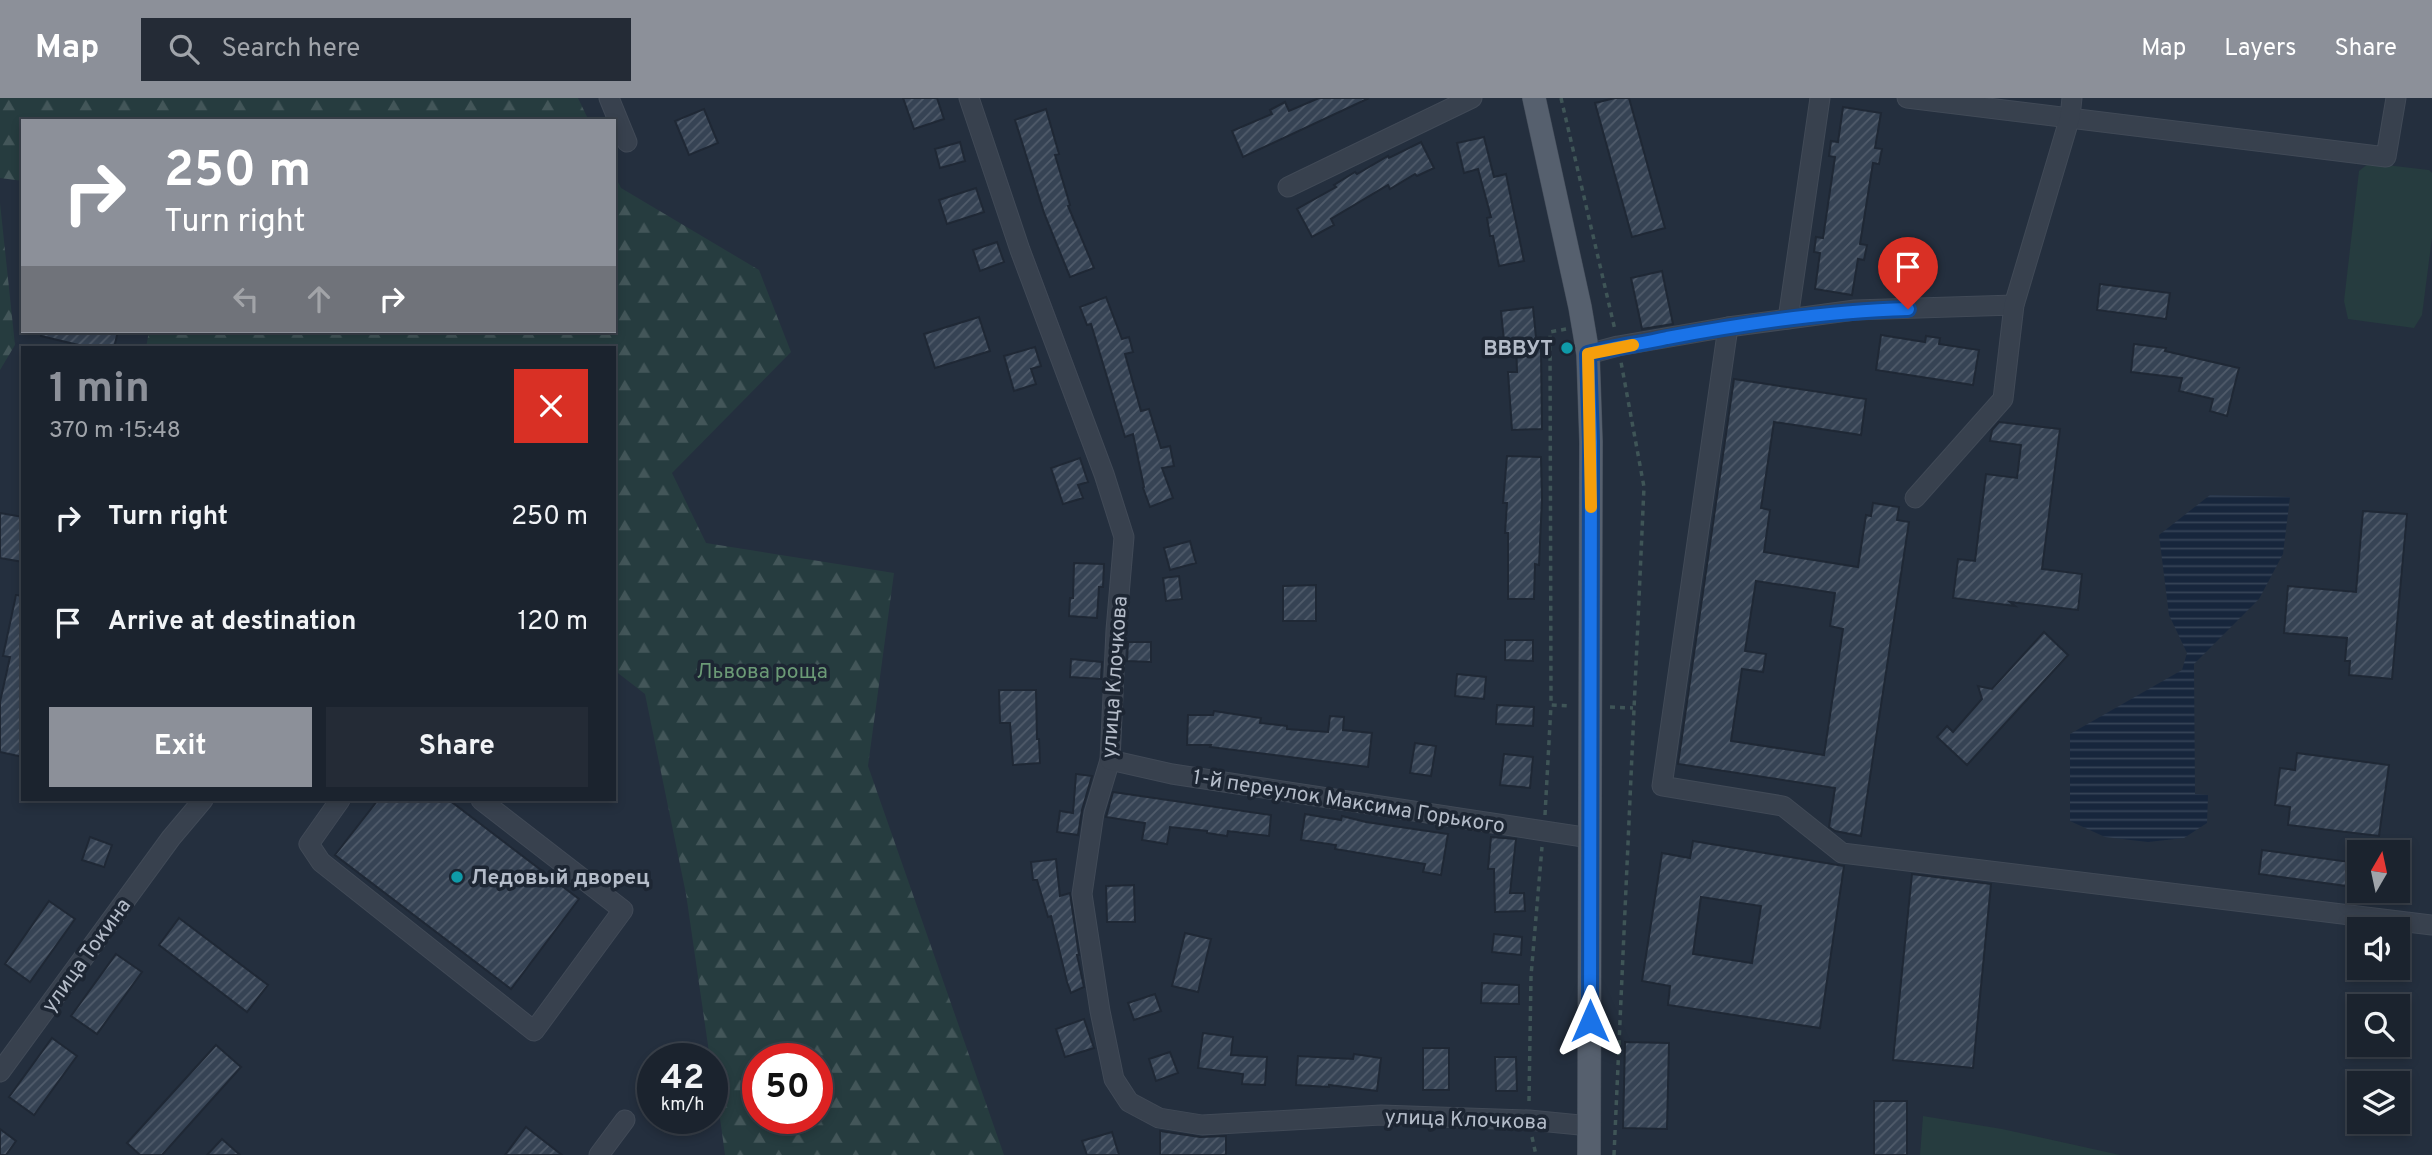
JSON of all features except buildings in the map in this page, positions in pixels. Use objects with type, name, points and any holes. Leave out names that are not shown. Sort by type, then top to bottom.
[{"type":"main road","points":[[1530,99],[1580,307],[1588,354],[1591,442],[1589,1155]]},
{"type":"street","points":[[609,98],[627,142]]},
{"type":"street","name":"улица Клочкова","points":[[969,98],[1020,250],[1104,474],[1124,537],[1116,630],[1110,760],[1094,813],[1082,894],[1114,1079],[1129,1102],[1159,1118],[1202,1125],[1381,1115],[1590,1126]]},
{"type":"street","points":[[1288,187],[1472,98]]},
{"type":"street","points":[[1788,319],[1820,98]]},
{"type":"street","points":[[1908,98],[2071,108],[2386,157],[2396,98]]},
{"type":"street","points":[[1915,498],[2003,399],[2014,305],[2071,108]]},
{"type":"street","points":[[1588,354],[1618,346],[1728,327],[1855,310],[2014,305]]},
{"type":"street","points":[[1728,327],[1662,786],[1783,806],[1842,853],[2432,925]]},
{"type":"street","name":"1-й переулок Максима Горького","points":[[1110,760],[1172,774],[1590,838]]},
{"type":"street","name":"улица Токина","points":[[0,1072],[171,838],[201,801]]},
{"type":"street","points":[[339,801],[309,844],[321,862],[534,1031],[623,910],[482,801]]},
{"type":"street","points":[[599,1155],[625,1120]]},
{"type":"path","points":[[1561,98],[1618,346],[1644,487],[1614,1155]]},
{"type":"path","points":[[1529,1121],[1531,976],[1544,831],[1551,705],[1550,332]]},
{"type":"path","points":[[1551,705],[1634,708]]},
{"type":"green space","points":[[0,98],[578,98],[588,119],[21,119],[21,181],[0,178]]},
{"type":"green space","points":[[2369,163],[2429,170],[2432,173],[2432,238],[2422,315],[2414,328],[2348,319],[2344,301],[2359,171]]},
{"type":"green space","name":"Львова роща","points":[[616,178],[621,188],[759,270],[791,352],[672,473],[706,543],[894,573],[868,766],[1004,1155],[725,1155],[722,1134],[728,1134],[728,1043],[708,1043],[686,894],[645,694],[616,672],[616,346],[146,346],[149,333],[616,333]]},
{"type":"green space","points":[[0,203],[15,345],[0,370]]},
{"type":"green space","points":[[1923,1116],[2002,1129],[2120,1155],[1920,1155]]},
{"type":"water","points":[[2210,495],[2290,497],[2283,554],[2259,599],[2194,664],[2195,794],[2208,795],[2207,823],[2184,838],[2148,842],[2105,837],[2070,821],[2070,734],[2182,670],[2187,653],[2169,615],[2159,535]]},
{"type":"slow traffic","points":[[1591,507],[1588,354],[1633,345]]},
{"type":"place","name":"ВВВУТ","points":[[1567,348]]},
{"type":"place","name":"Ледовый дворец","points":[[457,877]]},
{"type":"route","points":[[1590,1021],[1591,442],[1588,354],[1618,346],[1728,327],[1855,310],[1908,309]]}]
